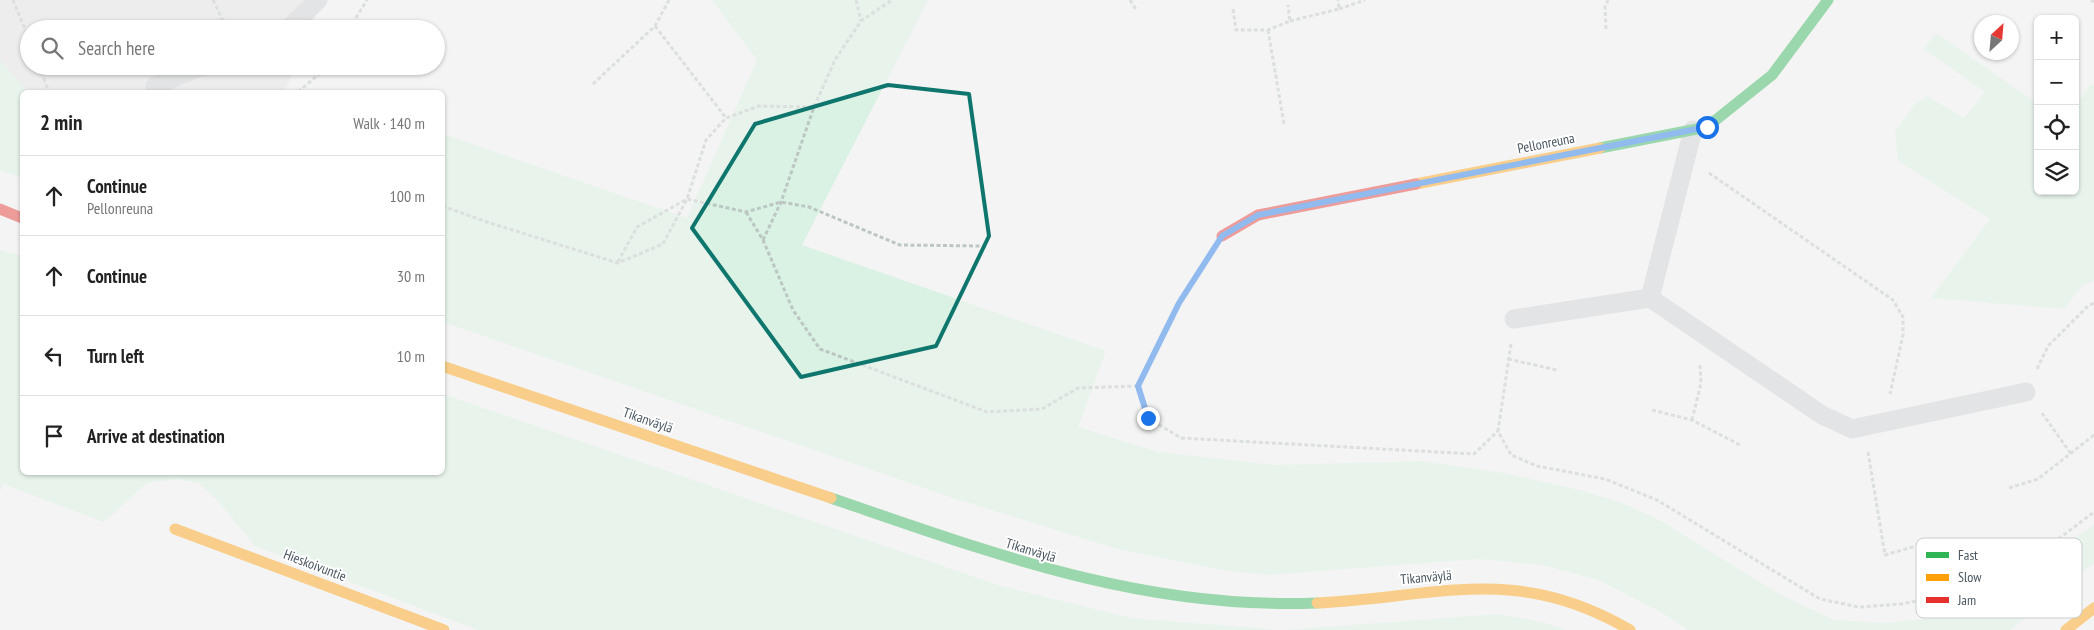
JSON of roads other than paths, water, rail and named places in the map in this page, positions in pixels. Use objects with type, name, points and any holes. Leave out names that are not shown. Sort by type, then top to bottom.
[{"type":"main road","name":"Pellonreuna","points":[[1222,236],[1258,215],[1707,127],[1772,75],[1828,0]]},
{"type":"main road","points":[[0,209],[20,217]]},
{"type":"main road","points":[[8,225],[20,228]]},
{"type":"main road","name":"Tikanväylä","points":[[445,367],[1012,560],[1080,580],[1158,594],[1227,602],[1296,604],[1495,588],[1553,597],[1614,620],[1630,630]]},
{"type":"main road","name":"Hieskoivuntie","points":[[176,529],[444,630]]},
{"type":"main road","points":[[2082,617],[2094,608]]},
{"type":"main road","points":[[2066,630],[2081,618]]},
{"type":"lane","points":[[297,20],[318,0]]},
{"type":"lane","points":[[155,86],[180,75]]},
{"type":"lane","points":[[1650,298],[1693,130]]},
{"type":"lane","points":[[1514,319],[1650,298],[1822,415],[1852,429],[2026,392]]}]
